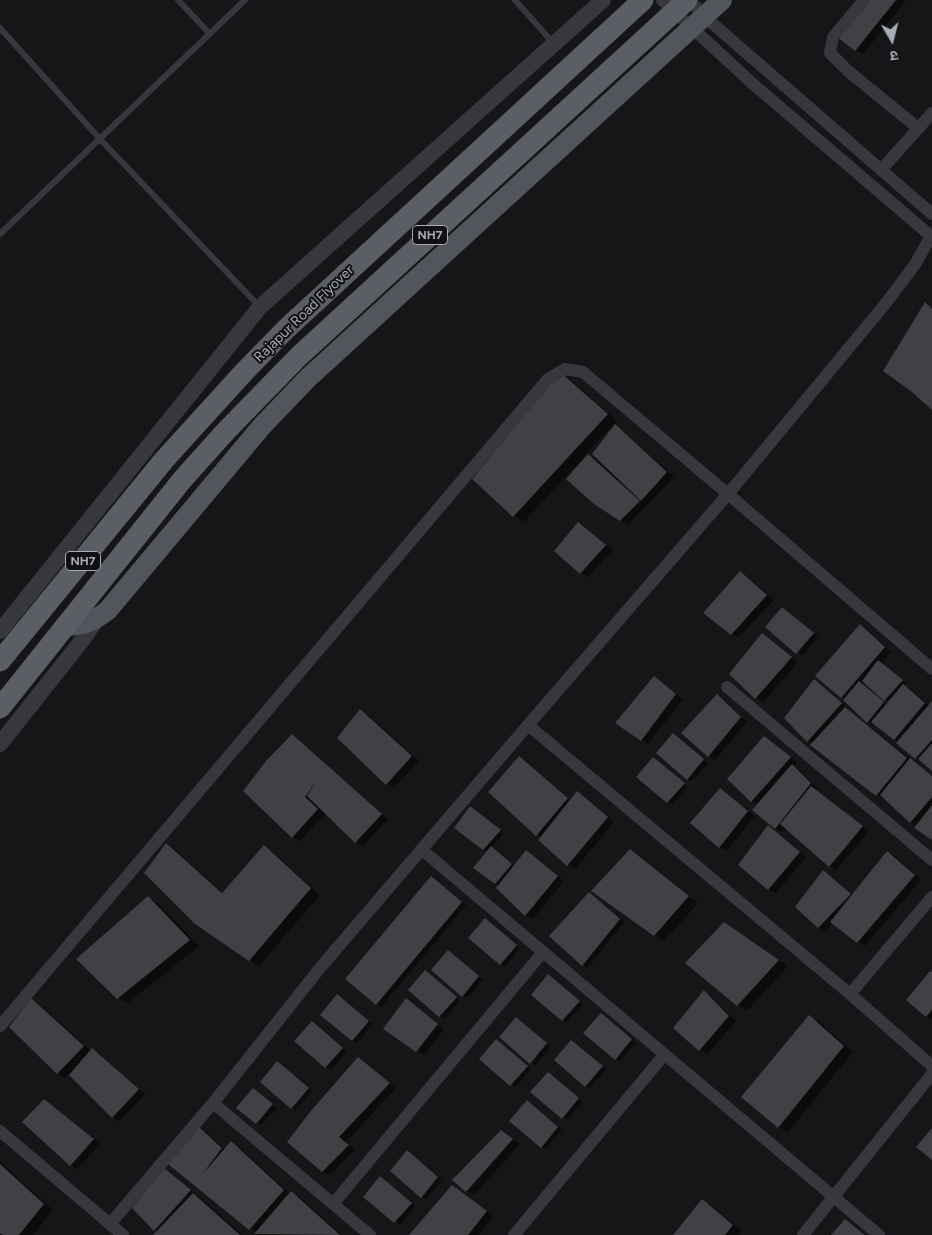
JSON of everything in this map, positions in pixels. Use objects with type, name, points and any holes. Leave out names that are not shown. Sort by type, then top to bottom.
[{"type":"highway","name":"Rajapur Road Flyover","points":[[0,662],[164,460],[286,328],[643,0]]},
{"type":"highway","name":"Rajapur Road Flyover","points":[[65,626],[182,480],[225,432],[299,356],[692,12]]},
{"type":"highway","name":"NH7","points":[[0,708],[65,626]]},
{"type":"main road","points":[[65,626],[82,625],[96,620],[108,610],[262,426],[308,378],[692,12],[722,0]]},
{"type":"street","points":[[0,631],[260,307],[604,0]]},
{"type":"street","points":[[662,0],[692,12],[932,214]]},
{"type":"street","points":[[864,0],[833,37],[830,53],[848,71],[918,128]]},
{"type":"street","points":[[110,1224],[213,1103],[320,968],[728,494],[886,303],[916,263],[931,237],[753,84],[692,12]]},
{"type":"street","points":[[881,170],[932,113]]},
{"type":"street","points":[[0,1026],[548,380],[566,369],[583,372],[932,669]]},
{"type":"street","points":[[0,744],[84,638],[96,620]]},
{"type":"street","points":[[726,687],[932,860]]},
{"type":"street","points":[[528,725],[850,994],[932,1066]]},
{"type":"street","points":[[421,849],[879,1235]]},
{"type":"street","points":[[850,994],[932,897]]},
{"type":"street","points":[[333,1204],[543,952]]},
{"type":"street","points":[[514,1235],[664,1055]]},
{"type":"street","points":[[803,1235],[932,1074]]},
{"type":"street","points":[[213,1103],[370,1235]]},
{"type":"street","points":[[0,1131],[123,1235]]},
{"type":"lane","points":[[178,0],[210,34]]},
{"type":"lane","points":[[0,234],[245,0]]},
{"type":"lane","points":[[515,0],[555,44]]},
{"type":"lane","points":[[0,28],[100,139],[260,307]]},
{"type":"building","points":[[865,0],[896,0],[855,51],[836,36]]},
{"type":"building","points":[[925,302],[932,309],[932,410],[912,392],[883,371]]},
{"type":"building","points":[[560,372],[608,414],[513,517],[472,479]]},
{"type":"building","points":[[615,424],[667,472],[641,501],[592,454]]},
{"type":"building","points":[[588,454],[640,501],[620,521],[594,504],[566,479]]},
{"type":"building","points":[[578,522],[606,545],[580,574],[554,551]]},
{"type":"building","points":[[740,571],[767,595],[731,635],[703,613]]},
{"type":"building","points":[[782,607],[814,633],[796,654],[765,627]]},
{"type":"building","points":[[860,624],[885,647],[841,698],[815,676]]},
{"type":"building","points":[[762,633],[792,657],[755,699],[729,674]]},
{"type":"building","points":[[878,660],[903,680],[884,701],[862,681]]},
{"type":"building","points":[[654,676],[676,694],[641,741],[615,723]]},
{"type":"building","points":[[814,679],[842,703],[807,742],[784,718]]},
{"type":"building","points":[[859,681],[884,702],[867,723],[843,700]]},
{"type":"building","points":[[903,684],[925,703],[894,740],[871,722]]},
{"type":"building","points":[[717,694],[741,717],[708,757],[681,733]]},
{"type":"building","points":[[932,701],[932,740],[915,759],[896,743]]},
{"type":"building","points":[[845,707],[907,758],[876,796],[810,745]]},
{"type":"building","points":[[360,709],[412,756],[386,785],[337,738]]},
{"type":"building","points":[[673,733],[704,759],[687,780],[656,753]]},
{"type":"building","points":[[292,734],[382,814],[355,843],[307,796],[316,782],[305,797],[318,809],[292,838],[243,791],[266,761]]},
{"type":"building","points":[[764,736],[791,757],[751,802],[727,779]]},
{"type":"building","points":[[932,743],[932,771],[918,759]]},
{"type":"building","points":[[519,756],[568,798],[536,836],[488,792]]},
{"type":"building","points":[[653,757],[685,783],[667,803],[636,777]]},
{"type":"building","points":[[910,758],[932,776],[932,797],[910,823],[880,795]]},
{"type":"building","points":[[792,764],[811,783],[775,829],[752,810]]},
{"type":"building","points":[[811,786],[863,826],[829,867],[780,824]]},
{"type":"building","points":[[720,788],[748,811],[719,848],[690,823]]},
{"type":"building","points":[[577,791],[608,817],[567,866],[538,840]]},
{"type":"building","points":[[932,805],[932,840],[914,828]]},
{"type":"building","points":[[470,806],[501,830],[483,850],[454,828]]},
{"type":"building","points":[[768,825],[800,852],[768,890],[738,865]]},
{"type":"building","points":[[166,843],[222,893],[264,845],[311,888],[249,961],[195,924],[144,873]]},
{"type":"building","points":[[491,846],[512,864],[495,884],[473,868]]},
{"type":"building","points":[[630,849],[689,896],[654,936],[591,891]]},
{"type":"building","points":[[526,850],[558,876],[525,916],[496,888]]},
{"type":"building","points":[[887,851],[915,875],[857,943],[830,922]]},
{"type":"building","points":[[823,870],[851,894],[818,928],[795,907]]},
{"type":"building","points":[[431,876],[462,902],[376,1005],[345,979]]},
{"type":"building","points":[[589,892],[620,919],[582,966],[549,936]]},
{"type":"building","points":[[148,896],[190,940],[117,999],[76,959]]},
{"type":"building","points":[[485,918],[517,945],[500,965],[468,938]]},
{"type":"building","points":[[724,922],[779,960],[737,1006],[685,963]]},
{"type":"building","points":[[448,950],[479,976],[462,997],[431,970]]},
{"type":"building","points":[[425,970],[457,997],[439,1017],[408,990]]},
{"type":"building","points":[[930,971],[932,972],[932,1010],[926,1017],[906,1000]]},
{"type":"building","points":[[548,974],[580,1001],[562,1021],[531,995]]},
{"type":"building","points":[[704,990],[729,1016],[699,1051],[673,1028]]},
{"type":"building","points":[[337,994],[369,1021],[352,1041],[320,1015]]},
{"type":"building","points":[[31,998],[84,1046],[57,1074],[9,1027]]},
{"type":"building","points":[[406,998],[438,1024],[416,1052],[383,1029]]},
{"type":"building","points":[[601,1013],[632,1039],[615,1060],[583,1033]]},
{"type":"building","points":[[809,1015],[844,1046],[778,1128],[741,1097]]},
{"type":"building","points":[[516,1017],[547,1043],[530,1064],[499,1037]]},
{"type":"building","points":[[312,1021],[343,1048],[325,1068],[294,1041]]},
{"type":"building","points":[[496,1039],[528,1066],[510,1086],[479,1059]]},
{"type":"building","points":[[571,1040],[603,1066],[585,1087],[554,1060]]},
{"type":"building","points":[[92,1048],[139,1089],[112,1118],[69,1075]]},
{"type":"building","points":[[358,1057],[390,1083],[339,1137],[349,1145],[322,1172],[287,1142],[310,1112]]},
{"type":"building","points":[[277,1061],[309,1088],[291,1109],[260,1082]]},
{"type":"building","points":[[548,1072],[579,1098],[562,1119],[530,1092]]},
{"type":"building","points":[[253,1088],[273,1104],[256,1124],[236,1108]]},
{"type":"building","points":[[44,1099],[94,1139],[70,1166],[22,1122]]},
{"type":"building","points":[[527,1100],[558,1127],[541,1148],[509,1121]]},
{"type":"building","points":[[199,1127],[222,1148],[201,1176],[231,1141],[284,1190],[249,1230],[168,1164]]},
{"type":"building","points":[[932,1128],[932,1160],[916,1147]]},
{"type":"building","points":[[501,1130],[513,1139],[466,1192],[452,1180]]},
{"type":"building","points":[[407,1150],[438,1177],[421,1198],[390,1171]]},
{"type":"building","points":[[0,1164],[44,1204],[19,1235],[3,1235],[0,1233]]},
{"type":"building","points":[[164,1168],[191,1190],[154,1231],[132,1208]]},
{"type":"building","points":[[380,1176],[412,1203],[394,1223],[363,1197]]},
{"type":"building","points":[[452,1185],[487,1211],[468,1235],[409,1235]]},
{"type":"building","points":[[291,1191],[340,1235],[254,1234]]},
{"type":"building","points":[[193,1193],[240,1235],[153,1235]]},
{"type":"building","points":[[702,1199],[733,1225],[725,1235],[673,1235]]},
{"type":"building","points":[[845,1219],[865,1235],[831,1235]]}]
